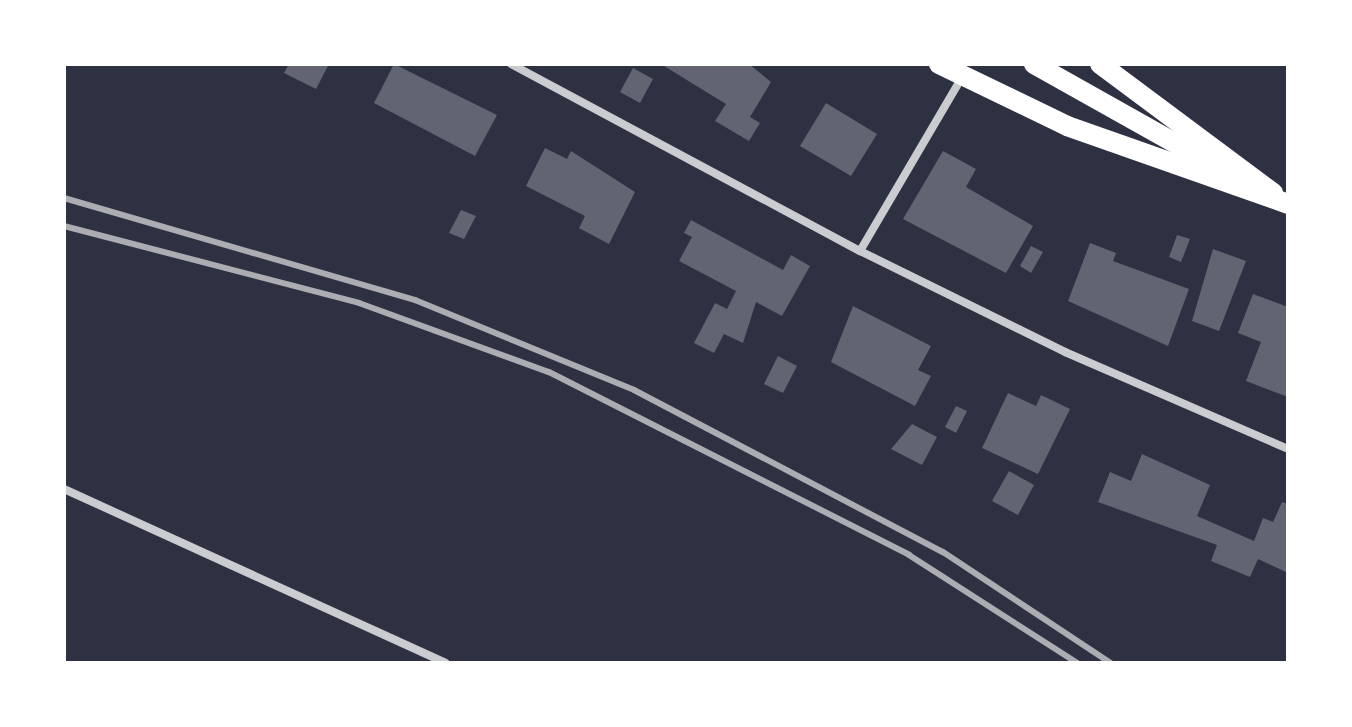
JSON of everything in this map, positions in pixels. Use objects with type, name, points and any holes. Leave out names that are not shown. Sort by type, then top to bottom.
[{"type":"main road","points":[[939,64],[1067,126],[1287,203]]},
{"type":"main road","points":[[1034,64],[1287,203]]},
{"type":"main road","points":[[1100,64],[1287,203]]},
{"type":"street","points":[[511,64],[860,251],[1065,352],[1288,449]]},
{"type":"street","points":[[860,251],[962,77]]},
{"type":"street","points":[[64,489],[445,663]]},
{"type":"building","points":[[289,64],[329,64],[316,89],[284,73]]},
{"type":"building","points":[[394,64],[497,115],[475,156],[374,103]]},
{"type":"building","points":[[749,64],[771,82],[750,117],[760,123],[749,141],[715,121],[726,104],[664,66]]},
{"type":"building","points":[[633,68],[653,79],[640,103],[620,92]]},
{"type":"building","points":[[826,103],[877,134],[851,176],[800,146]]},
{"type":"building","points":[[545,148],[567,159],[571,151],[635,192],[609,244],[579,228],[585,216],[526,186]]},
{"type":"building","points":[[943,151],[976,169],[966,187],[1033,226],[1006,273],[903,219]]},
{"type":"building","points":[[461,210],[476,216],[464,239],[449,233]]},
{"type":"building","points":[[691,220],[783,270],[791,255],[810,266],[782,316],[756,302],[743,343],[724,334],[714,353],[694,343],[715,303],[727,309],[736,291],[679,261],[692,237],[684,233]]},
{"type":"building","points":[[1177,235],[1190,239],[1181,262],[1169,257]]},
{"type":"building","points":[[1090,243],[1116,253],[1113,261],[1189,289],[1168,346],[1068,301]]},
{"type":"building","points":[[1031,246],[1043,252],[1031,273],[1020,266]]},
{"type":"building","points":[[1213,249],[1246,261],[1219,331],[1192,321]]},
{"type":"building","points":[[1253,294],[1288,307],[1288,397],[1246,381],[1261,342],[1238,333]]},
{"type":"building","points":[[853,306],[931,346],[918,370],[931,376],[915,406],[831,362]]},
{"type":"building","points":[[778,356],[797,366],[783,393],[764,384]]},
{"type":"building","points":[[1008,393],[1036,406],[1041,395],[1070,409],[1038,474],[982,448]]},
{"type":"building","points":[[956,406],[967,411],[956,433],[945,427]]},
{"type":"building","points":[[912,424],[937,437],[922,465],[891,449]]},
{"type":"building","points":[[1142,454],[1210,485],[1197,516],[1254,541],[1263,518],[1273,522],[1282,502],[1288,504],[1288,573],[1258,559],[1250,577],[1211,561],[1217,545],[1098,502],[1110,472],[1131,481]]},
{"type":"building","points":[[1009,471],[1034,485],[1018,515],[992,501]]},
{"type":"railway","points":[[64,198],[415,300],[634,390],[943,552],[1111,663]]},
{"type":"railway","points":[[64,226],[359,303],[549,372],[909,555],[1077,663]]}]
